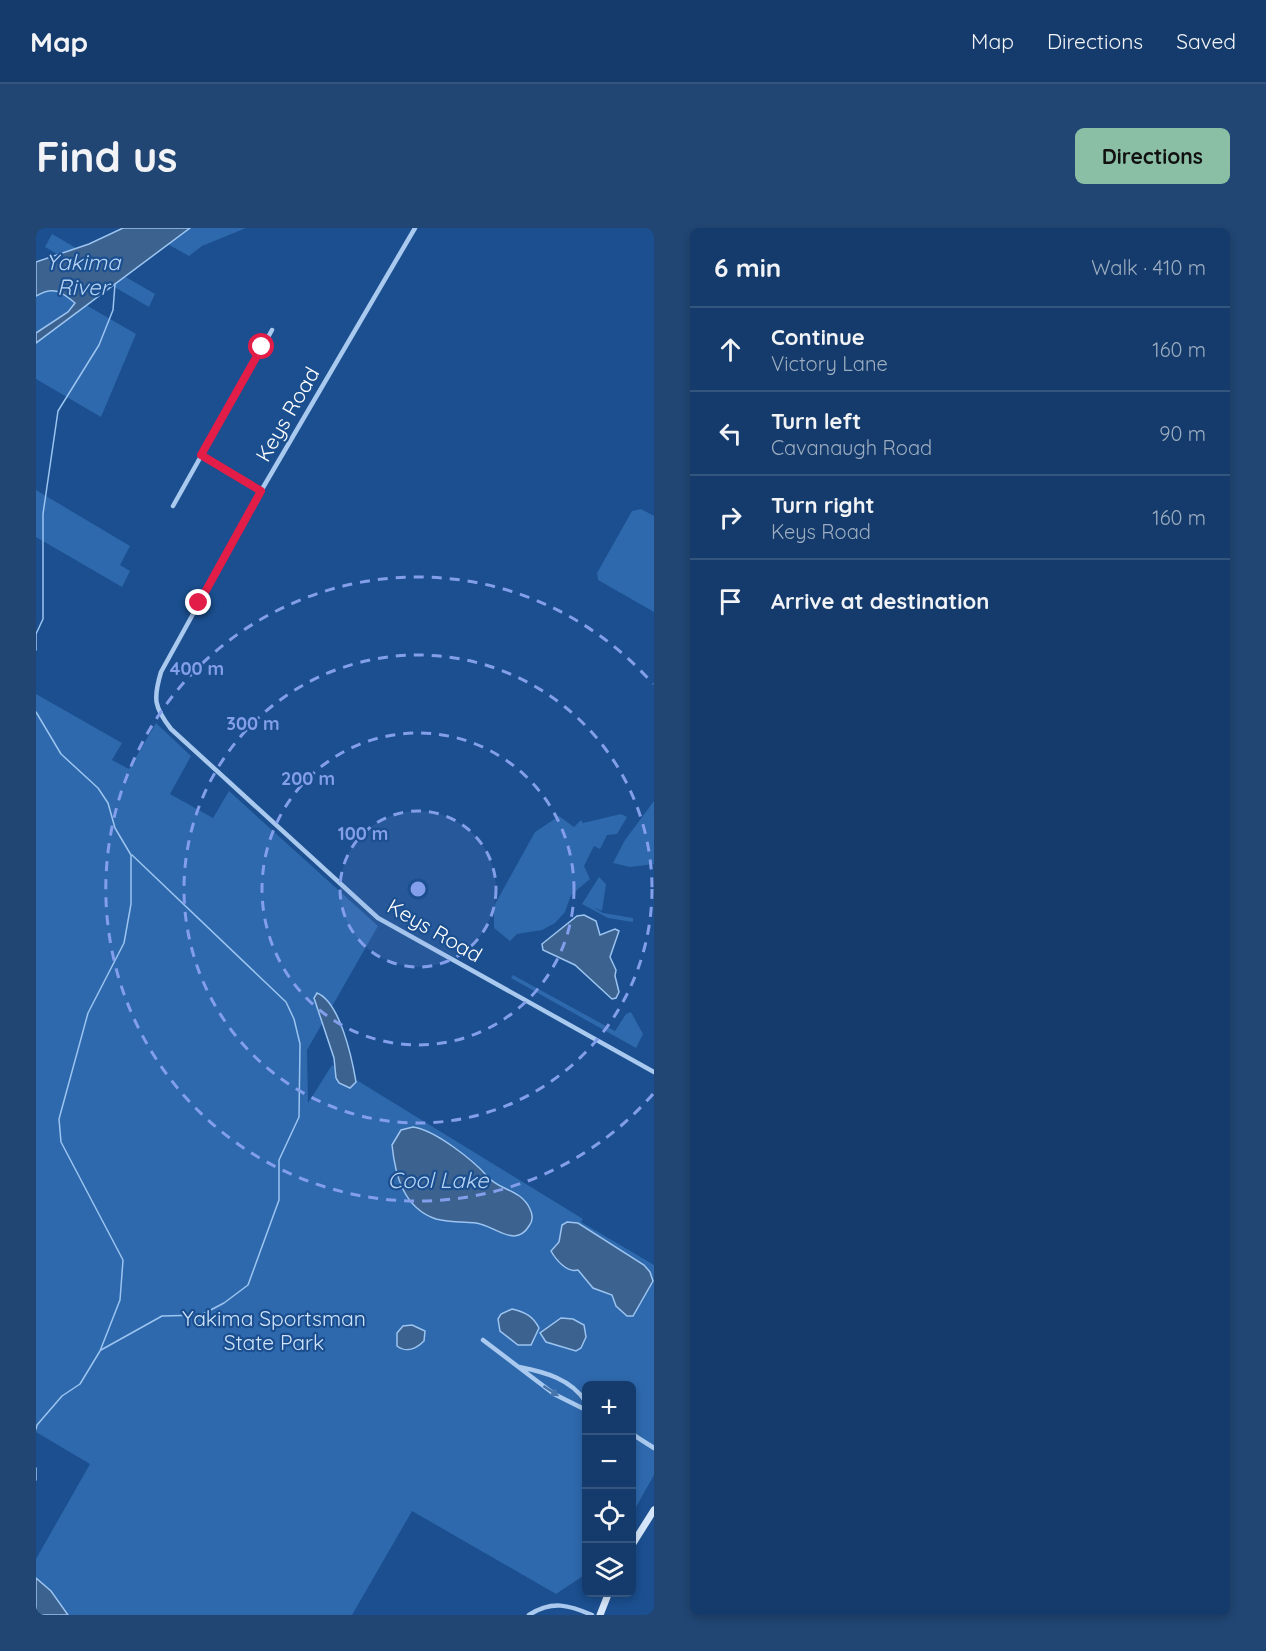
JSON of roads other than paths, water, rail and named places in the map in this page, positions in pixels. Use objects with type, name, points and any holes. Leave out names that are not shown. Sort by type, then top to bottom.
[{"type":"main road","points":[[633,1543],[654,1510]]},
{"type":"main road","points":[[600,1615],[607,1597]]},
{"type":"street","name":"Keys Road","points":[[415,228],[261,491],[161,672],[155,691],[157,710],[171,729],[378,918],[654,1072]]},
{"type":"street","points":[[173,506],[272,330]]},
{"type":"street","points":[[201,455],[261,491]]},
{"type":"street","points":[[483,1340],[554,1394],[582,1408]]},
{"type":"street","points":[[519,1367],[552,1375],[575,1389],[582,1397]]},
{"type":"street","points":[[634,1435],[654,1448]]},
{"type":"street","points":[[529,1615],[545,1607],[561,1604],[592,1615]]},
{"type":"water","name":"Yakima River","points":[[123,228],[190,228],[36,343],[36,333],[68,312],[75,303],[57,291],[47,291],[36,296],[36,262],[89,244]]},
{"type":"water","points":[[584,915],[596,921],[600,935],[615,929],[619,931],[610,957],[616,970],[615,976],[619,992],[616,998],[612,999],[575,965],[543,950],[542,944],[577,916]]},
{"type":"water","points":[[317,993],[325,998],[332,1007],[344,1032],[356,1082],[350,1088],[339,1083],[336,1078],[334,1058],[314,998]]},
{"type":"water","name":"Cool Lake","points":[[413,1127],[432,1134],[453,1147],[473,1162],[493,1182],[526,1202],[532,1220],[523,1233],[511,1236],[476,1223],[436,1219],[416,1207],[403,1189],[392,1145],[401,1130]]},
{"type":"water","points":[[567,1222],[578,1223],[644,1265],[650,1272],[653,1281],[633,1316],[627,1316],[616,1306],[612,1295],[593,1288],[578,1270],[566,1268],[553,1255],[551,1251],[559,1242],[562,1225]]},
{"type":"water","points":[[512,1309],[528,1315],[539,1328],[531,1345],[518,1345],[500,1331],[498,1319],[501,1314]]},
{"type":"water","points":[[561,1318],[573,1319],[584,1325],[586,1337],[581,1348],[576,1351],[546,1342],[540,1333]]},
{"type":"water","points":[[412,1325],[425,1331],[424,1341],[411,1349],[400,1348],[397,1346],[397,1333],[403,1326]]},
{"type":"water","points":[[36,1578],[51,1591],[68,1615],[36,1615]]},
{"type":"waterway","points":[[36,650],[36,634],[43,619],[43,514],[58,411],[99,345],[113,310],[115,284]]},
{"type":"waterway","points":[[36,712],[61,754],[98,788],[108,803],[115,828],[131,855],[131,904],[124,943],[88,1013],[59,1119],[61,1142],[123,1260],[120,1300],[100,1351],[80,1384],[62,1396],[36,1429]]},
{"type":"waterway","points":[[101,1350],[162,1316],[201,1315],[224,1303],[248,1285],[279,1200],[279,1160],[299,1117],[300,1044],[294,1019],[286,1002],[132,855]]},
{"type":"waterway","points":[[36,1468],[36,1480]]},
{"type":"park label","name":"Yakima Sportsman State Park","points":[[274,1330]]}]
